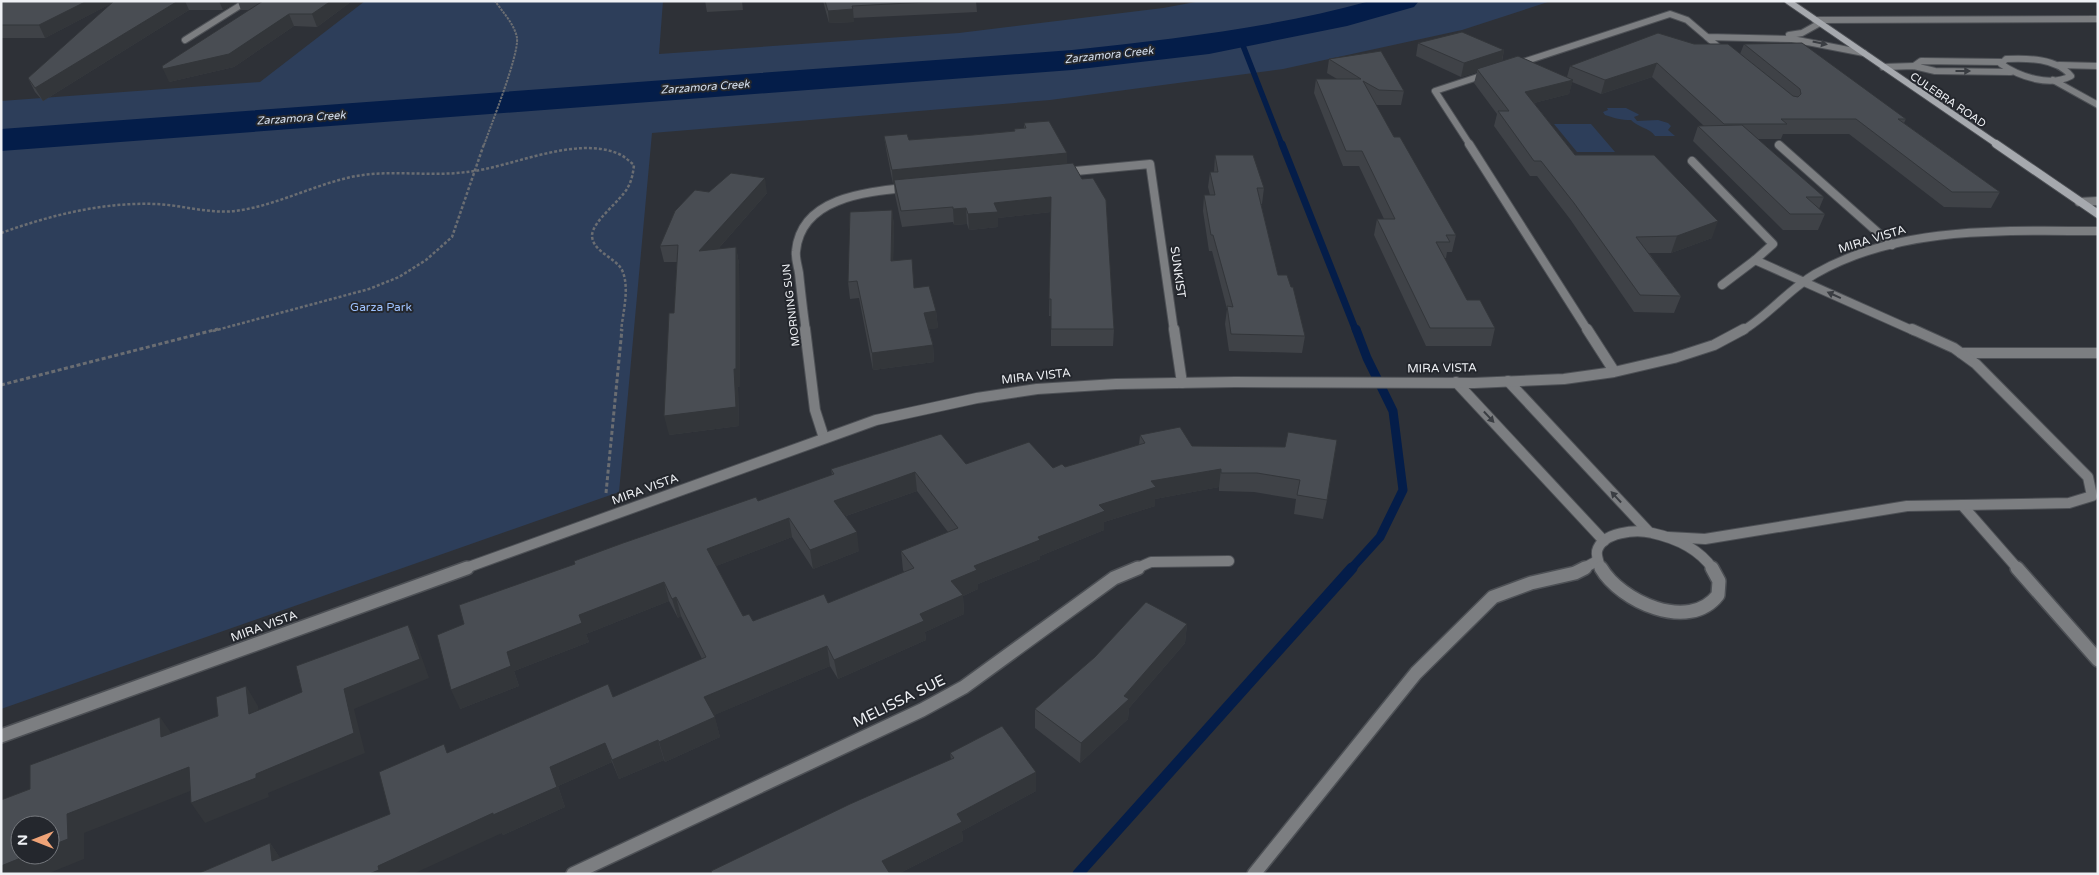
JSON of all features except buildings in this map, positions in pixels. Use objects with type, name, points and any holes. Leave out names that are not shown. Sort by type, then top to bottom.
[{"type":"main road","name":"CULEBRA ROAD","points":[[1788,1],[2098,214]]},
{"type":"street","points":[[185,40],[247,1]]},
{"type":"street","points":[[1510,66],[1670,14],[1687,20],[1730,56]]},
{"type":"street","points":[[1776,38],[1802,33],[1818,22],[2098,19]]},
{"type":"street","points":[[1707,37],[1776,38],[1819,43],[1864,54]]},
{"type":"street","points":[[1883,66],[1914,66],[1935,71],[2011,72],[2031,78],[2053,80],[2071,76],[2066,69],[2024,59],[2006,59],[2001,62],[1921,61],[1914,66]]},
{"type":"street","points":[[2001,62],[2011,72]]},
{"type":"street","points":[[2057,66],[2098,66]]},
{"type":"street","points":[[1492,72],[1436,91],[1614,371]]},
{"type":"street","points":[[2053,80],[2098,105]]},
{"type":"street","points":[[1779,145],[1892,245]]},
{"type":"street","points":[[1692,161],[1773,244],[1722,285]]},
{"type":"street","name":"SUNKIST","points":[[1053,173],[1150,164],[1182,383]]},
{"type":"street","name":"MORNING SUN","points":[[824,438],[815,410],[798,271],[796,251],[800,233],[809,219],[825,207],[848,198],[879,191],[918,187]]},
{"type":"street","points":[[2079,202],[2098,201]]},
{"type":"street","name":"MIRA VISTA","points":[[1,736],[876,420],[983,396],[1085,386],[1182,383],[1398,383],[1547,380],[1614,371],[1679,357],[1716,343],[1747,328],[1766,315],[1804,282],[1828,267],[1856,255],[1892,245],[1962,234],[2004,231],[2098,231]]},
{"type":"street","points":[[1668,537],[1705,539],[1908,506],[2070,503],[2092,496],[2088,477],[1976,364],[1954,348],[1755,260]]},
{"type":"street","points":[[1961,353],[2098,353]]},
{"type":"street","points":[[1508,381],[1649,532]]},
{"type":"street","points":[[1456,382],[1604,540]]},
{"type":"street","points":[[1962,505],[2098,660]]},
{"type":"street","points":[[1649,532],[1668,537],[1687,545],[1702,556],[1713,568],[1720,581],[1719,594],[1710,604],[1696,610],[1676,612],[1655,608],[1634,600],[1616,588],[1604,575],[1597,561],[1598,550],[1604,540],[1616,534],[1649,532]]},
{"type":"street","name":"MELISSA SUE","points":[[573,874],[922,710],[964,686],[1114,578],[1151,562],[1229,561]]},
{"type":"street","points":[[1254,874],[1416,673],[1493,597],[1531,583],[1575,573],[1597,561]]},
{"type":"path","points":[[1,385],[336,299],[389,282],[411,272],[437,254],[452,237],[511,64],[518,38],[495,1]]},
{"type":"path","points":[[1,233],[44,220],[112,206],[158,204],[232,211],[358,176],[402,172],[473,171],[557,151],[578,149],[600,149],[620,153],[634,165],[633,176],[628,188],[593,229],[592,238],[598,248],[621,268],[626,283],[606,493]]},
{"type":"green space","name":"Garza Park","points":[[365,1],[663,1],[659,54],[959,33],[1163,8],[1201,1],[1551,1],[1462,30],[1283,69],[1050,100],[652,133],[619,492],[1,709],[1,101],[260,82]]},
{"type":"green space","points":[[1607,108],[1626,108],[1639,115],[1634,117],[1637,121],[1658,120],[1668,123],[1671,126],[1668,130],[1675,136],[1655,136],[1631,120],[1605,115],[1603,112],[1608,110]]},
{"type":"green space","points":[[1554,124],[1591,124],[1615,152],[1577,152]]},
{"type":"waterway","name":"Zarzamora Creek","points":[[1,140],[1072,60],[1209,44],[1347,17],[1404,1]]},
{"type":"waterway","points":[[1240,38],[1282,145]]},
{"type":"waterway","points":[[1282,144],[1356,331]]},
{"type":"waterway","points":[[1351,569],[1380,537],[1403,490],[1393,411],[1367,358],[1356,329]]},
{"type":"waterway","points":[[1078,874],[1352,568]]}]
